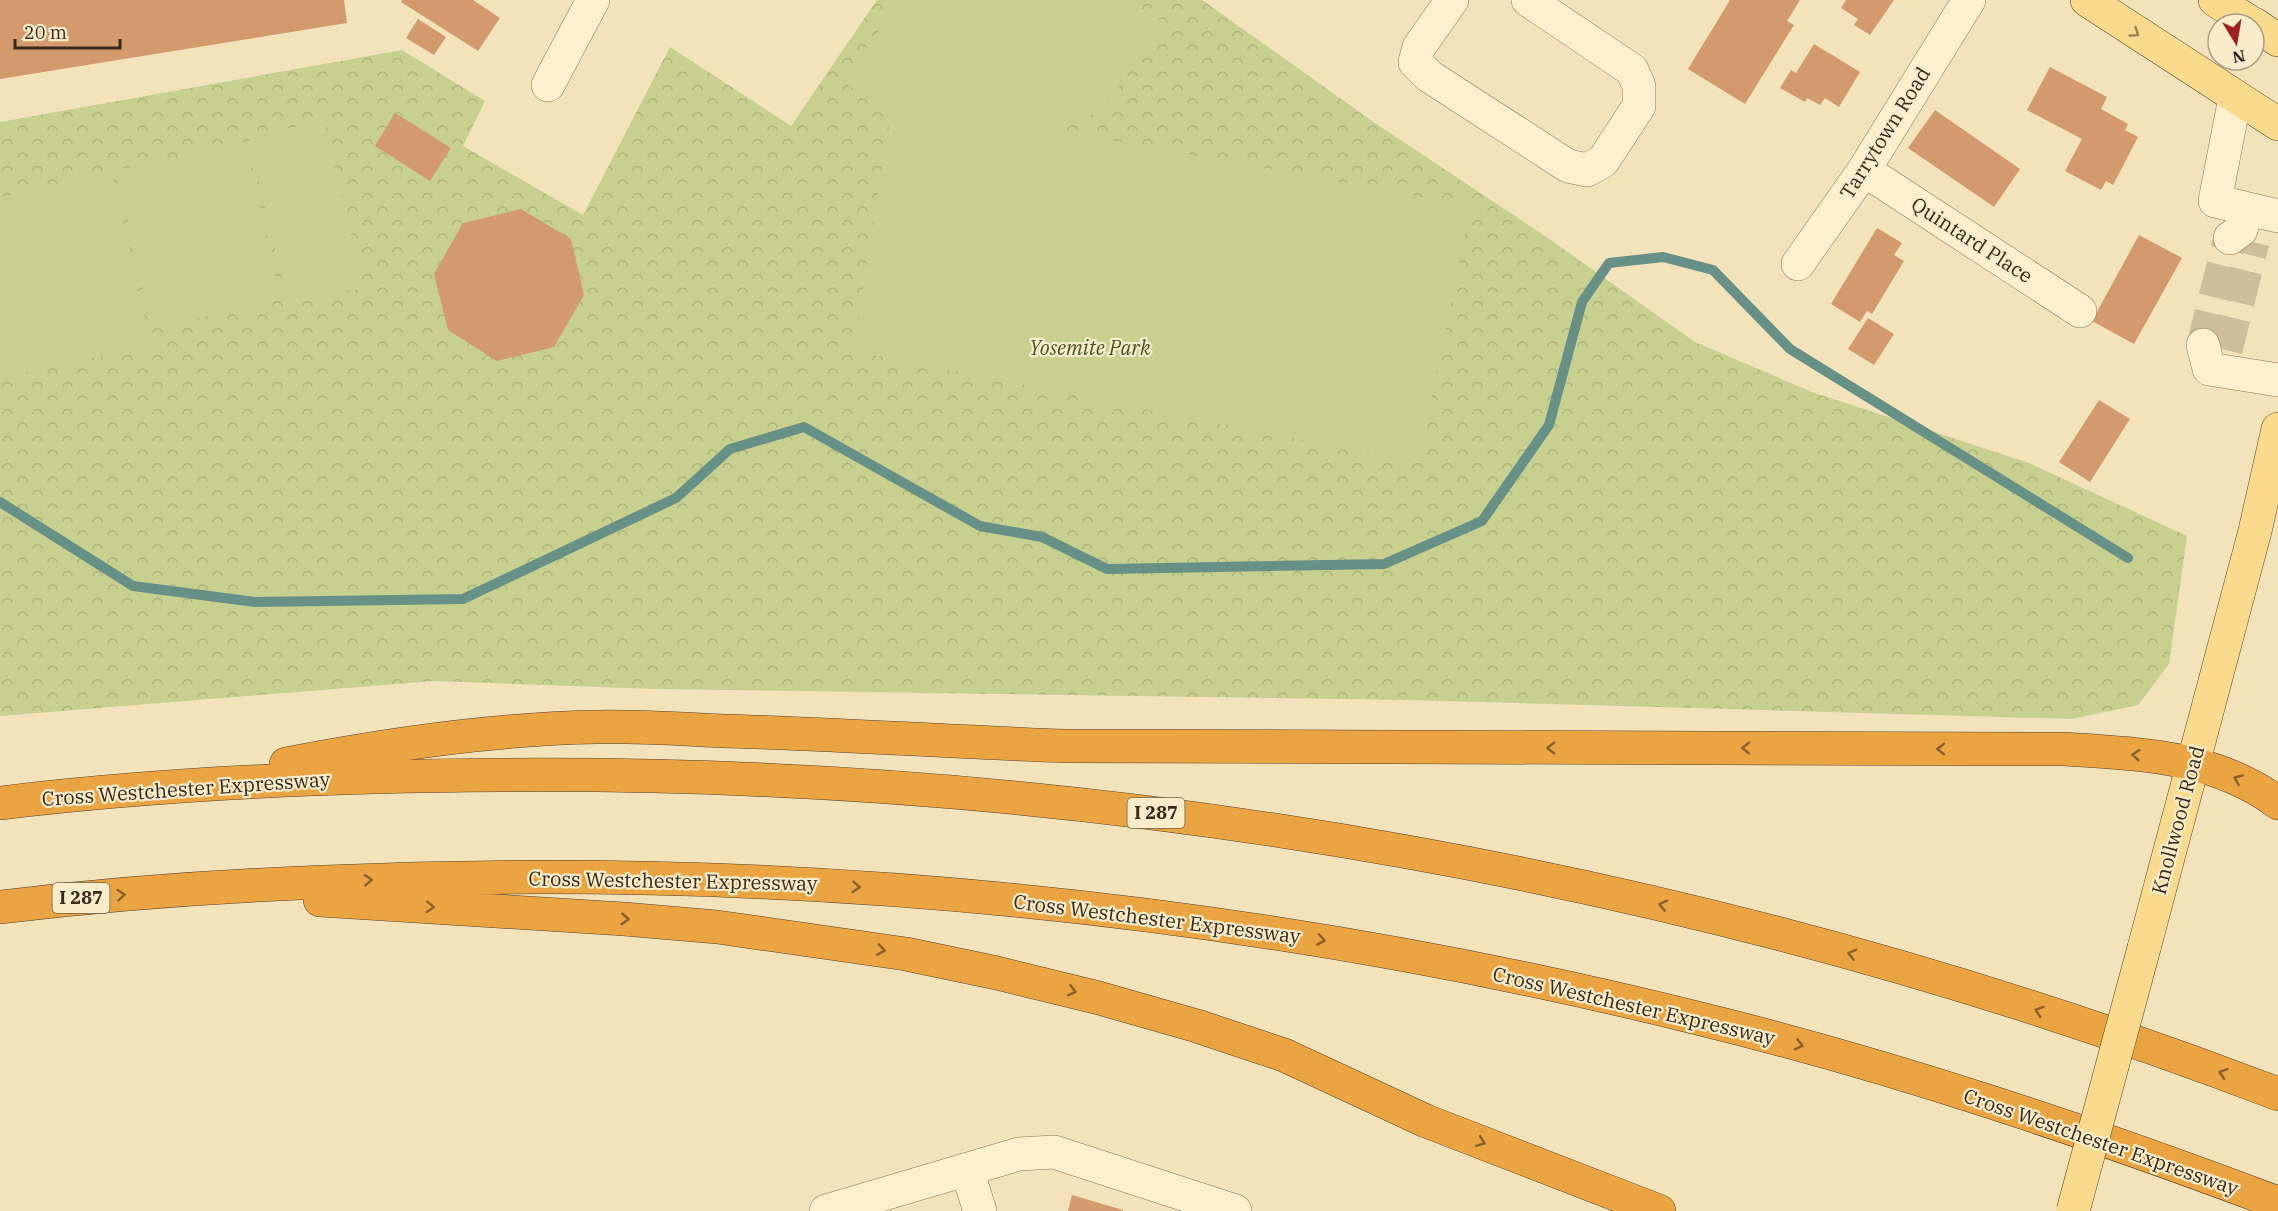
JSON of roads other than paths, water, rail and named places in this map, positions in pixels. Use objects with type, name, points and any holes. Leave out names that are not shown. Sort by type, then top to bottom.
[{"type":"highway","points":[[155,788],[415,742],[504,731],[598,727],[1067,746],[2065,749],[2152,756],[2194,763],[2245,781],[2278,803]]},
{"type":"highway","name":"Cross Westchester Expressway","points":[[0,803],[155,788],[412,775],[670,775],[808,781],[935,790],[1196,817],[1454,860],[1594,889],[1725,920],[1856,954],[1983,993],[2111,1034],[2278,1094]]},
{"type":"highway","name":"Cross Westchester Expressway","points":[[0,907],[162,891],[415,878],[667,878],[803,883],[927,892],[1194,921],[1308,938],[1434,961],[1701,1019],[1827,1053],[1962,1094],[2100,1139],[2278,1203]]},
{"type":"highway","points":[[162,891],[624,919],[717,927],[906,954],[997,973],[1099,998],[1197,1026],[1284,1055],[1426,1121],[1659,1211]]},
{"type":"main road","points":[[2087,0],[2278,124]]},
{"type":"main road","points":[[2215,0],[2234,12]]},
{"type":"main road","name":"Knollwood Road","points":[[2073,1211],[2255,531],[2278,429]]},
{"type":"street","points":[[548,85],[593,0]]},
{"type":"street","points":[[1452,0],[1419,47],[1415,62],[1429,76],[1568,166],[1587,170],[1603,161],[1639,106],[1639,86],[1632,70],[1528,0]]},
{"type":"street","name":"Tarrytown Road","points":[[1798,264],[1864,170],[1969,0]]},
{"type":"street","points":[[2235,98],[2215,201],[2243,230],[2278,216]]},
{"type":"street","name":"Quintard Place","points":[[1864,170],[2080,311]]},
{"type":"street","points":[[2213,355],[2278,380]]},
{"type":"street","points":[[826,1211],[872,1204],[1019,1154],[1054,1152],[1234,1211]]},
{"type":"street","points":[[967,1170],[980,1211]]},
{"type":"waterway","points":[[0,502],[133,586],[255,602],[463,599],[676,498],[730,449],[804,427],[980,526],[1042,537],[1107,569],[1384,564],[1482,521],[1549,425],[1582,302],[1609,263],[1663,257],[1713,270],[1790,349],[2128,558]]},
{"type":"tunnel","points":[[2203,345],[2230,238]]},
{"type":"tunnel","points":[[2226,350],[2253,242]]},
{"type":"park label","name":"Yosemite Park","points":[[1090,348]]}]
